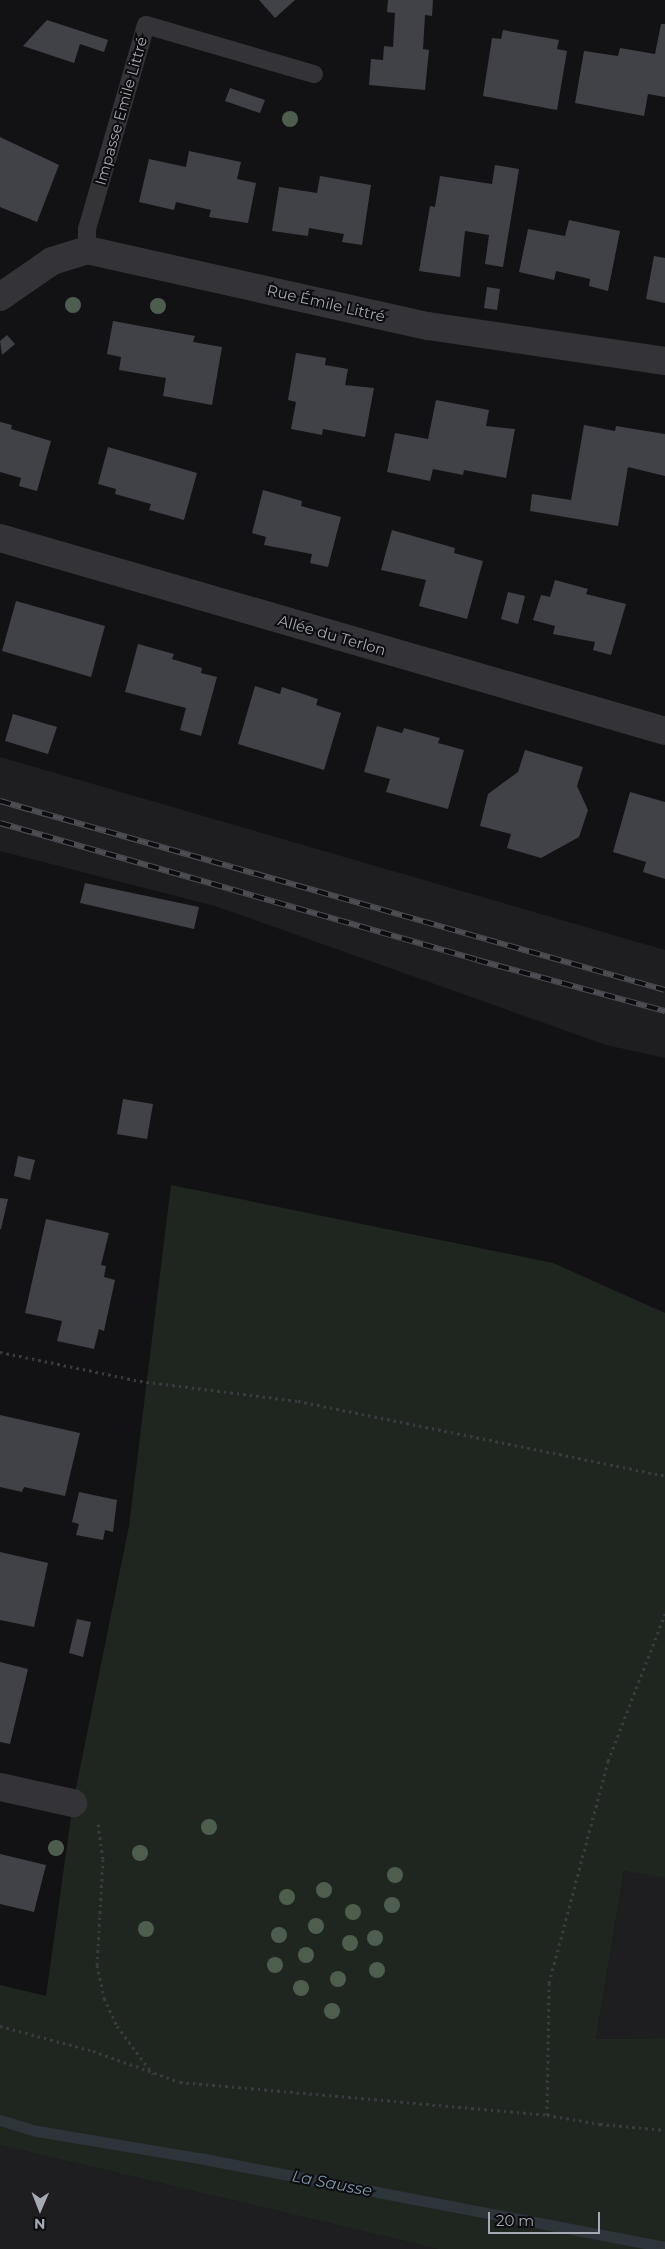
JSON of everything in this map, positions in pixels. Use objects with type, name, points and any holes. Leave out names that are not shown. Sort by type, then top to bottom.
[{"type":"street","points":[[0,297],[52,261],[87,250]]},
{"type":"street","name":"Rue Émile Littré","points":[[87,250],[428,326],[665,362]]},
{"type":"street","name":"Allée du Terlon","points":[[0,538],[665,731]]},
{"type":"street","points":[[0,1787],[73,1803]]},
{"type":"lane","name":"Impasse Emile Littré","points":[[87,250],[88,229],[146,25],[314,74]]},
{"type":"path","points":[[0,1352],[140,1381],[298,1401],[665,1476]]},
{"type":"path","points":[[547,2115],[549,1983],[608,1761],[665,1614]]},
{"type":"path","points":[[73,1803],[97,1822],[102,1838],[96,1940],[97,1965],[104,1998],[117,2026],[154,2074]]},
{"type":"path","points":[[0,2026],[92,2050],[180,2082],[233,2089],[547,2115],[600,2124],[665,2130]]},
{"type":"shaded area","points":[[0,757],[665,950],[665,1058],[606,1045],[215,906],[0,851]]},
{"type":"shaded area","points":[[171,1185],[553,1263],[665,1313],[665,1878],[624,1871],[596,2039],[665,2038],[665,2249],[438,2249],[0,2145],[0,1985],[46,1996],[73,1803],[129,1526]]},
{"type":"shaded area","points":[[624,1871],[665,1878],[665,2038],[596,2039]]},
{"type":"shaded area","points":[[0,2145],[438,2249],[0,2249]]},
{"type":"building","points":[[259,0],[295,0],[275,18]]},
{"type":"building","points":[[388,0],[433,0],[432,16],[425,15],[423,49],[429,50],[425,90],[369,85],[371,59],[383,60],[384,46],[393,47],[395,13],[387,12]]},
{"type":"building","points":[[47,20],[108,40],[104,52],[80,44],[74,63],[23,46]]},
{"type":"building","points":[[661,24],[665,24],[665,97],[648,94],[644,116],[575,103],[584,51],[618,56],[620,48],[655,54]]},
{"type":"building","points":[[503,30],[559,40],[557,49],[567,51],[557,110],[483,96],[492,38],[501,39]]},
{"type":"building","points":[[230,88],[265,100],[260,113],[225,101]]},
{"type":"building","points":[[0,137],[59,165],[37,222],[0,207]]},
{"type":"building","points":[[189,151],[241,162],[237,179],[256,183],[248,223],[209,217],[211,210],[176,202],[174,210],[139,202],[149,159],[186,167]]},
{"type":"building","points":[[495,165],[519,169],[503,267],[485,264],[489,235],[465,231],[460,277],[419,271],[430,206],[435,207],[440,176],[492,184]]},
{"type":"building","points":[[320,176],[371,185],[362,245],[342,242],[344,234],[309,228],[308,236],[272,231],[279,187],[317,193]]},
{"type":"building","points":[[569,220],[620,231],[608,291],[589,286],[590,279],[556,271],[554,280],[519,272],[528,229],[565,236]]},
{"type":"building","points":[[654,256],[665,258],[665,303],[646,299]]},
{"type":"building","points":[[487,287],[500,289],[497,310],[484,308]]},
{"type":"building","points":[[113,321],[195,336],[193,342],[222,347],[212,405],[163,396],[166,378],[119,370],[121,357],[107,354]]},
{"type":"building","points":[[7,335],[15,344],[2,355],[0,341]]},
{"type":"building","points":[[296,353],[326,358],[325,365],[348,369],[345,385],[374,388],[365,437],[323,429],[322,435],[291,429],[296,402],[288,400]]},
{"type":"building","points":[[436,400],[489,410],[486,426],[515,429],[506,478],[464,470],[463,475],[433,469],[430,481],[387,472],[395,433],[428,439]]},
{"type":"building","points":[[0,422],[12,425],[11,429],[51,441],[37,491],[19,486],[21,478],[0,472]]},
{"type":"building","points":[[584,425],[615,431],[616,426],[665,434],[665,476],[628,467],[618,526],[530,511],[532,494],[571,500]]},
{"type":"building","points":[[108,447],[197,473],[184,520],[149,510],[151,504],[115,494],[116,489],[98,484]]},
{"type":"building","points":[[263,490],[302,501],[301,506],[341,517],[328,567],[310,563],[312,554],[264,545],[266,537],[252,533]]},
{"type":"building","points":[[392,530],[455,548],[454,553],[483,561],[467,619],[419,606],[426,580],[381,570]]},
{"type":"building","points":[[555,580],[588,589],[586,594],[626,604],[611,655],[593,650],[595,642],[553,634],[555,626],[533,620],[541,595],[550,597]]},
{"type":"building","points":[[508,592],[525,596],[518,624],[501,619]]},
{"type":"building","points":[[16,601],[105,626],[91,677],[2,651]]},
{"type":"building","points":[[138,644],[174,654],[172,659],[202,668],[201,673],[217,677],[201,736],[180,730],[186,708],[125,692]]},
{"type":"building","points":[[255,686],[280,694],[282,687],[318,699],[316,705],[341,713],[324,770],[238,744]]},
{"type":"building","points":[[13,714],[57,727],[48,754],[5,741]]},
{"type":"building","points":[[377,726],[402,733],[404,728],[440,738],[438,743],[464,750],[448,809],[386,792],[390,779],[364,772]]},
{"type":"building","points":[[525,750],[583,767],[577,786],[588,810],[579,837],[541,858],[507,848],[511,834],[480,826],[488,794],[518,772]]},
{"type":"building","points":[[630,792],[665,802],[665,879],[643,872],[646,862],[613,852]]},
{"type":"building","points":[[85,883],[199,907],[194,929],[80,903]]},
{"type":"building","points":[[123,1099],[153,1104],[147,1139],[117,1134]]},
{"type":"building","points":[[18,1156],[35,1160],[30,1180],[14,1176]]},
{"type":"building","points":[[0,1198],[8,1199],[1,1229],[0,1229]]},
{"type":"building","points":[[46,1219],[109,1233],[101,1265],[106,1266],[104,1277],[115,1280],[104,1331],[99,1329],[94,1349],[57,1341],[62,1321],[25,1313]]},
{"type":"building","points":[[0,1415],[80,1433],[65,1496],[24,1487],[22,1492],[0,1487]]},
{"type":"building","points":[[79,1492],[117,1500],[113,1532],[105,1530],[103,1540],[76,1535],[79,1524],[72,1522]]},
{"type":"building","points":[[0,1552],[48,1563],[34,1627],[0,1620]]},
{"type":"building","points":[[77,1619],[91,1622],[83,1657],[69,1653]]},
{"type":"building","points":[[0,1662],[28,1669],[10,1744],[0,1742]]},
{"type":"building","points":[[0,1854],[46,1865],[34,1912],[0,1904]]},
{"type":"waterway","name":"La Sausse","points":[[0,2120],[37,2131],[199,2158],[665,2247]]},
{"type":"railway","points":[[0,801],[665,990]]},
{"type":"railway","points":[[0,823],[477,960],[665,1011]]}]
